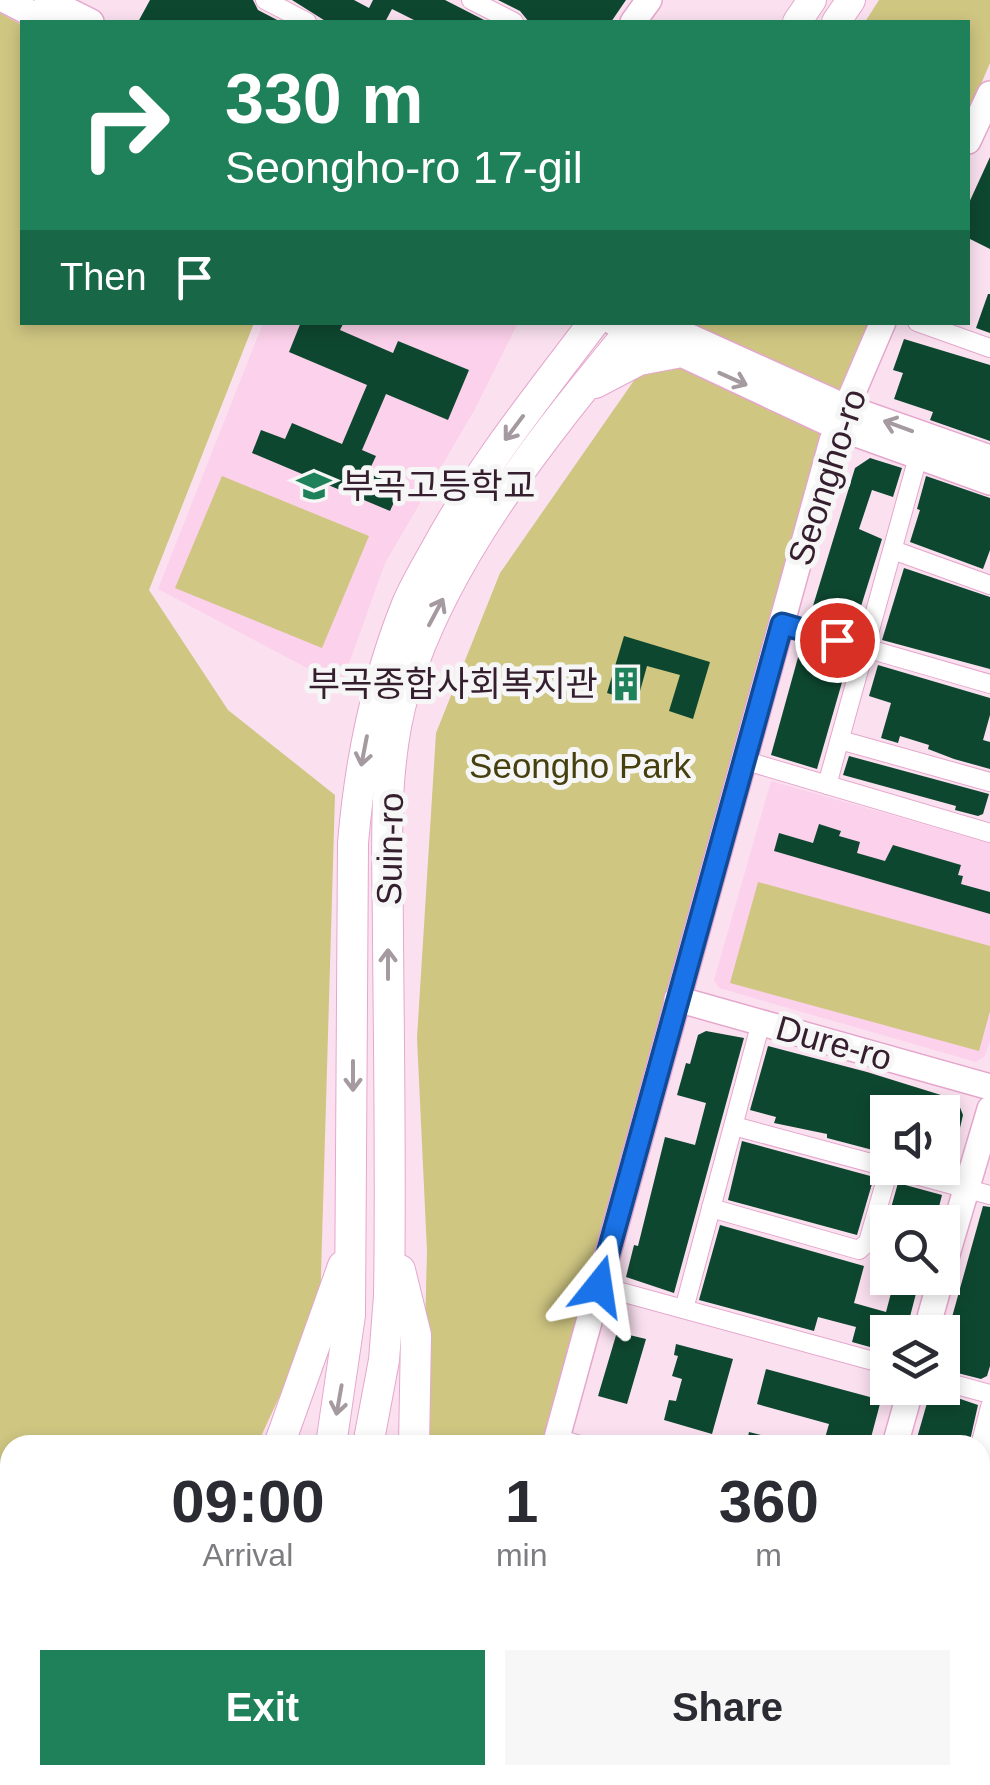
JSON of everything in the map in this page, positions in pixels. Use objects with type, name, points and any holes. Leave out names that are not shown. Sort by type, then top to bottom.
[{"type":"highway","points":[[554,376],[568,325]]},
{"type":"highway","name":"Suin-ro","points":[[332,1435],[350,1315],[353,1240],[353,842],[358,783],[376,695],[408,600],[447,529],[497,452],[592,325]]},
{"type":"highway","name":"Suin-ro","points":[[370,1435],[384,1360],[390,1230],[388,810],[404,692],[430,622],[470,548],[583,389],[635,325]]},
{"type":"highway","points":[[583,389],[639,360],[676,354]]},
{"type":"highway","points":[[390,1230],[416,1334],[414,1435]]},
{"type":"highway","points":[[284,1435],[353,1240]]},
{"type":"street","points":[[48,0],[86,20]]},
{"type":"street","points":[[266,0],[303,20]]},
{"type":"street","points":[[470,0],[510,20]]},
{"type":"street","points":[[15,2],[45,20]]},
{"type":"street","points":[[970,138],[987,109]]},
{"type":"street","points":[[635,325],[841,417],[918,457],[990,482]]},
{"type":"street","points":[[635,325],[676,354],[841,417],[990,458]]},
{"type":"street","name":"Seongho-ro","points":[[566,1435],[599,1286],[782,624],[841,417],[882,325]]},
{"type":"street","points":[[925,325],[990,348]]},
{"type":"street","points":[[828,785],[918,457]]},
{"type":"street","points":[[893,550],[990,585]]},
{"type":"street","points":[[782,624],[990,684]]},
{"type":"street","points":[[840,740],[990,782]]},
{"type":"street","points":[[744,760],[990,832]]},
{"type":"street","name":"Dure-ro","points":[[677,999],[990,1087]]},
{"type":"street","points":[[684,1309],[761,1022]]},
{"type":"street","points":[[960,1232],[977,1192],[990,1109]]},
{"type":"street","points":[[734,1126],[870,1163]]},
{"type":"street","points":[[711,1208],[860,1250],[868,1242],[884,1185]]},
{"type":"street","points":[[951,1185],[977,1192]]},
{"type":"street","points":[[599,1286],[870,1360]]},
{"type":"street","points":[[960,1385],[990,1394]]},
{"type":"street","points":[[898,1435],[906,1405]]},
{"type":"street","points":[[983,1435],[990,1407]]},
{"type":"shaded area","name":"부곡고등학교","points":[[262,325],[517,325],[475,409],[385,563],[341,686],[158,589]]},
{"type":"shaded area","points":[[771,781],[990,843],[990,1040],[985,1056],[976,1062],[719,988],[714,980]]},
{"type":"green space","points":[[879,0],[990,0],[990,63],[970,110],[970,20],[866,20]]},
{"type":"green space","points":[[0,13],[20,24],[20,325],[253,325],[149,590],[228,710],[335,795],[320,1309],[262,1435],[0,1435]]},
{"type":"green space","name":"Seongho Park","points":[[673,325],[877,325],[826,441],[544,1435],[422,1435],[427,1251],[417,1038],[436,733],[500,573]]},
{"type":"green space","points":[[222,476],[369,536],[322,648],[175,588]]},
{"type":"green space","points":[[758,882],[990,946],[990,1011],[979,1051],[730,983]]},
{"type":"building","points":[[150,0],[253,0],[258,10],[277,20],[139,20]]},
{"type":"building","points":[[292,0],[354,0],[369,8],[373,0],[445,0],[484,20],[414,20],[392,9],[386,20],[324,20]]},
{"type":"building","points":[[498,0],[626,0],[612,20],[527,20],[520,11]]},
{"type":"building","points":[[990,157],[990,249],[970,239],[970,201]]},
{"type":"building","points":[[990,294],[990,333],[976,328]]},
{"type":"building","points":[[300,325],[342,325],[340,330],[393,353],[398,341],[469,370],[448,420],[386,394],[362,450],[376,456],[368,473],[401,487],[390,511],[252,453],[261,430],[285,439],[292,423],[342,444],[367,385],[289,352]]},
{"type":"building","points":[[904,339],[990,365],[990,441],[930,420],[933,412],[894,399],[903,373],[893,370]]},
{"type":"building","points":[[870,458],[902,468],[893,497],[872,490],[859,529],[882,539],[853,632],[809,619],[855,468]]},
{"type":"building","points":[[926,476],[990,498],[990,550],[983,569],[910,542]]},
{"type":"building","points":[[904,568],[990,597],[990,669],[882,640]]},
{"type":"building","name":"부곡종합사회복지관","points":[[624,636],[710,662],[693,719],[669,711],[680,675],[647,666],[637,702],[607,693]]},
{"type":"building","points":[[802,643],[849,658],[817,769],[771,755]]},
{"type":"building","points":[[878,665],[990,698],[983,740],[990,742],[990,769],[954,759],[928,749],[929,745],[900,736],[898,743],[881,738],[891,703],[869,696]]},
{"type":"building","points":[[849,756],[989,794],[983,814],[955,810],[956,806],[843,775]]},
{"type":"building","points":[[819,824],[860,842],[857,853],[885,861],[893,845],[961,865],[961,884],[990,892],[990,914],[774,851],[779,833],[813,843]]},
{"type":"building","points":[[706,1031],[744,1038],[674,1293],[626,1277],[634,1245],[638,1246],[665,1137],[695,1145],[706,1103],[677,1095],[698,1035]]},
{"type":"building","points":[[768,1046],[941,1095],[870,1095],[870,1149],[827,1138],[827,1134],[774,1123],[776,1117],[750,1110]]},
{"type":"building","points":[[742,1141],[870,1176],[872,1185],[857,1235],[728,1200]]},
{"type":"building","points":[[897,1185],[942,1195],[939,1205],[892,1205]]},
{"type":"building","points":[[983,1206],[990,1207],[990,1366],[987,1376],[981,1379],[960,1374],[960,1315],[953,1315]]},
{"type":"building","points":[[720,1225],[864,1266],[854,1303],[886,1312],[890,1295],[916,1295],[910,1315],[870,1315],[870,1347],[852,1342],[856,1327],[818,1317],[814,1331],[699,1300]]},
{"type":"building","points":[[617,1332],[646,1339],[627,1404],[598,1396]]},
{"type":"building","points":[[676,1344],[733,1359],[712,1434],[664,1420],[669,1400],[676,1401],[682,1379],[672,1376],[678,1356],[674,1355]]},
{"type":"building","points":[[766,1369],[870,1397],[870,1405],[880,1405],[872,1435],[826,1435],[829,1424],[757,1404]]},
{"type":"building","points":[[960,1399],[978,1405],[971,1435],[918,1435],[926,1405],[960,1405]]},
{"type":"place","name":"부곡고등학교","points":[[314,486]]},
{"type":"place","name":"부곡종합사회복지관","points":[[626,684]]},
{"type":"route","points":[[599,1286],[782,624],[837,640]]}]
